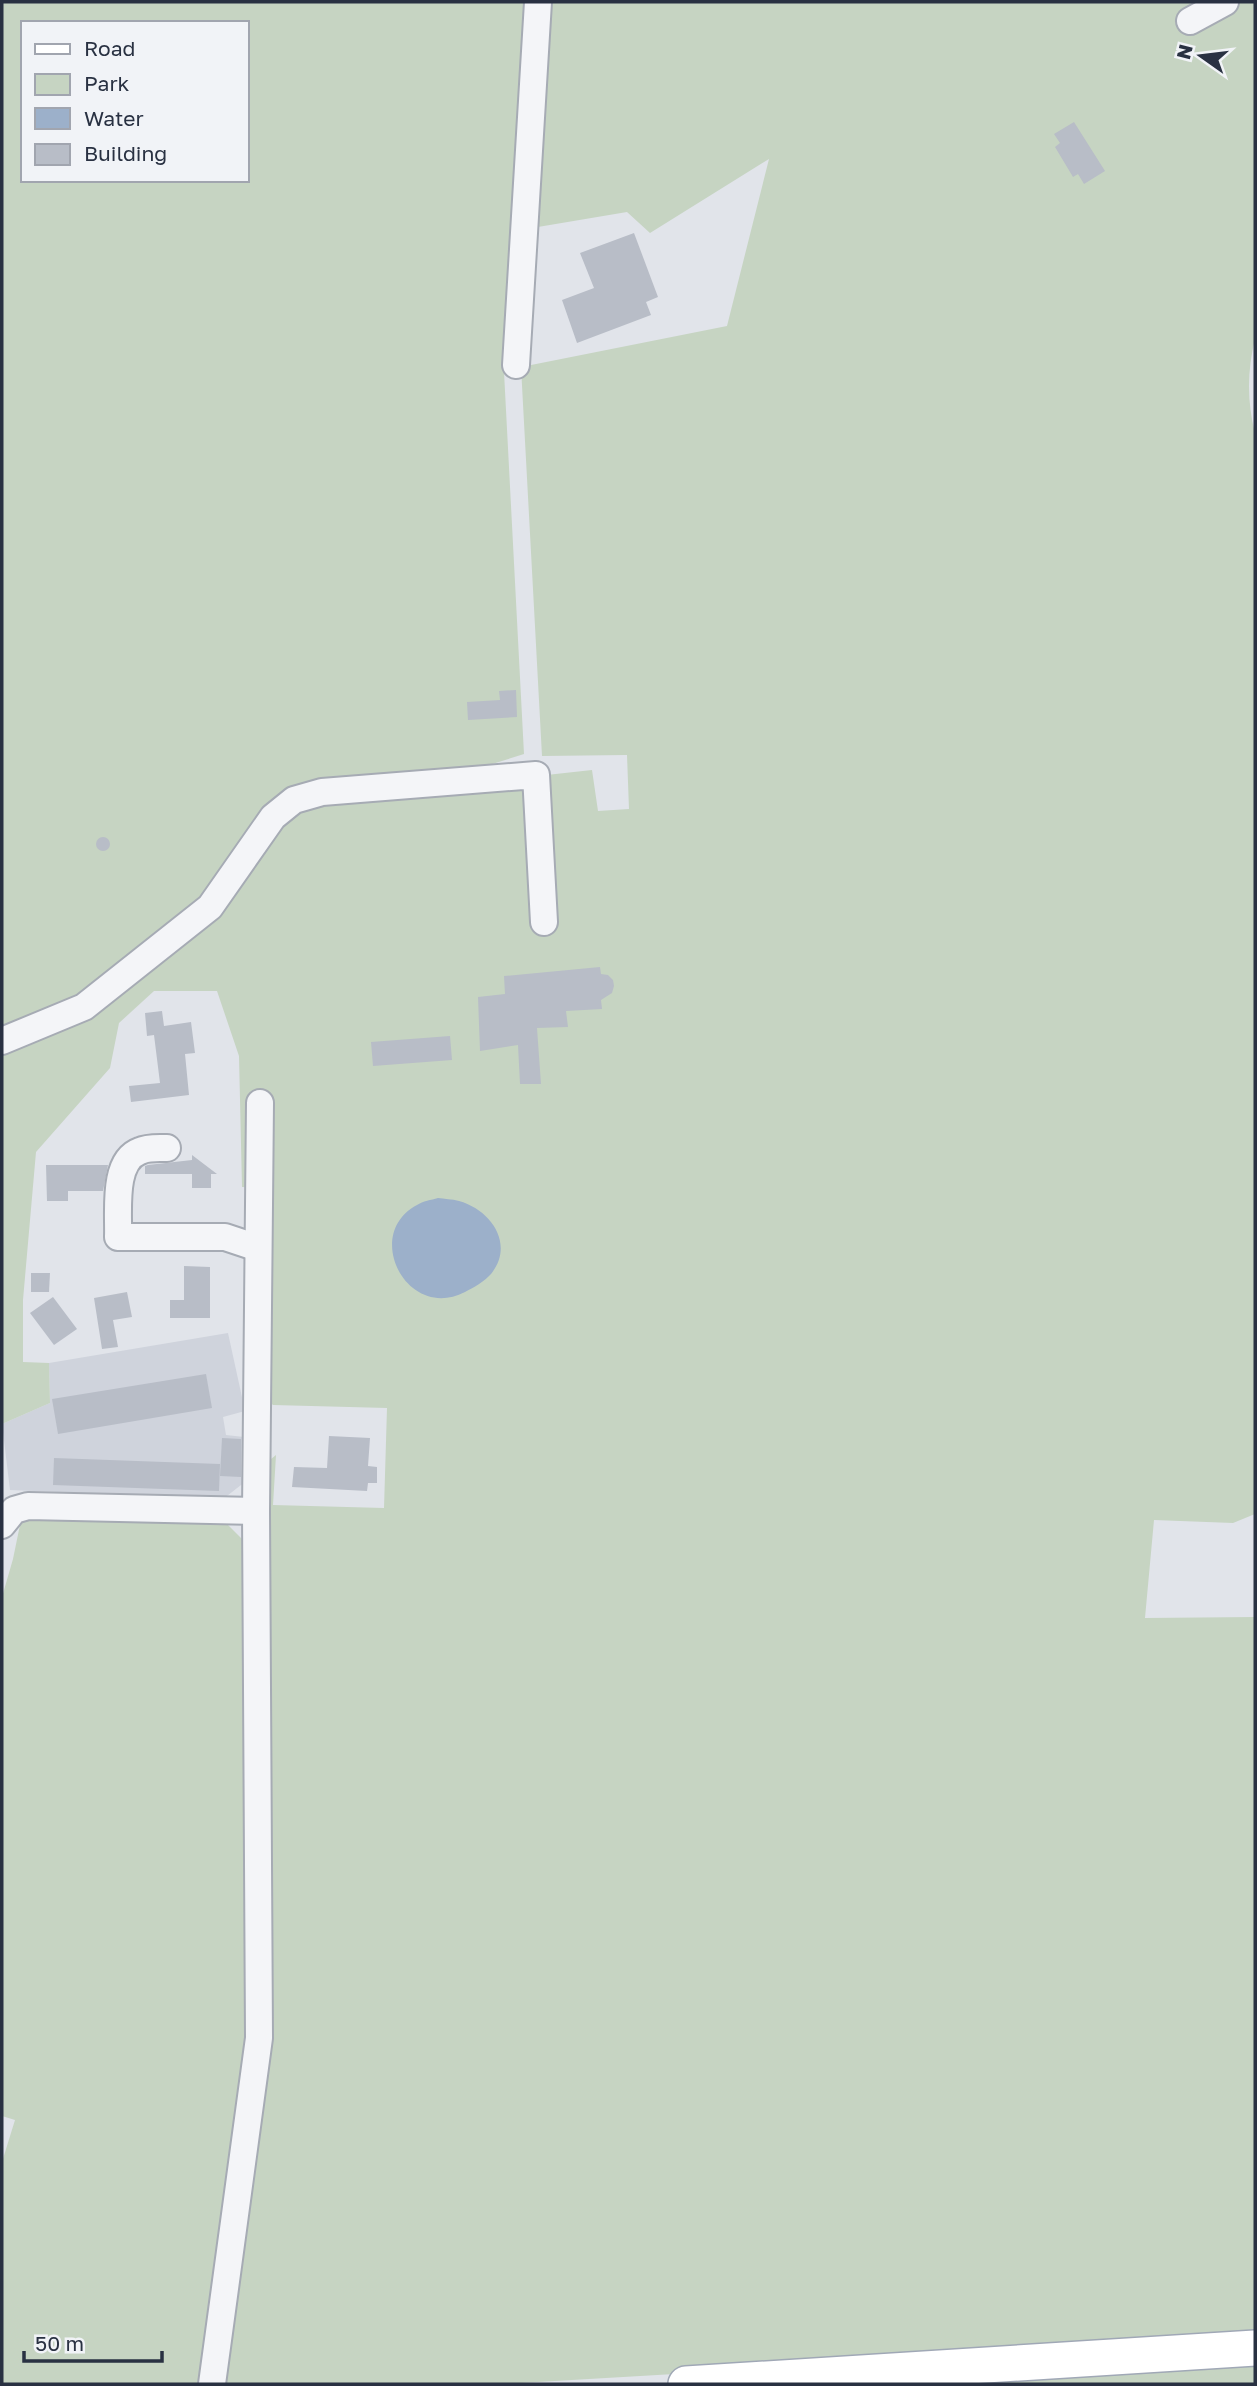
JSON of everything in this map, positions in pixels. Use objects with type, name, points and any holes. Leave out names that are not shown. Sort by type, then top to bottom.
[{"type":"main road","points":[[686,2384],[1255,2348]]},
{"type":"street","points":[[516,365],[538,2]]},
{"type":"street","points":[[1190,21],[1225,2]]},
{"type":"street","points":[[2,1041],[84,1007],[209,907],[273,817],[294,800],[323,792],[536,775],[544,922]]},
{"type":"street","points":[[212,2384],[259,2038],[256,1511],[260,1104]]},
{"type":"street","points":[[167,1148],[142,1149],[131,1156],[125,1165],[119,1183],[118,1237],[225,1237],[258,1248]]},
{"type":"street","points":[[2,1525],[14,1510],[28,1506],[256,1511]]},
{"type":"shaded area","points":[[228,1333],[245,1411],[223,1417],[226,1435],[244,1437],[250,1478],[223,1499],[10,1490],[2,1424],[50,1403],[49,1363]]},
{"type":"green space","points":[[2,2],[526,2],[504,372],[524,754],[410,790],[592,770],[598,811],[629,809],[627,755],[542,756],[521,367],[727,326],[769,159],[650,233],[627,212],[526,229],[540,2],[1255,2],[1255,339],[1249,386],[1255,433],[1255,1514],[1233,1523],[1154,1520],[1145,1618],[1255,1617],[1255,2331],[812,2366],[503,2384],[219,2384],[266,2037],[265,1464],[276,1455],[273,1505],[384,1508],[387,1408],[273,1405],[263,1395],[268,1188],[242,1187],[239,1056],[217,991],[154,991],[119,1023],[110,1068],[36,1152],[23,1300],[23,1362],[49,1363],[50,1403],[2,1424]]},
{"type":"green space","points":[[21,1520],[224,1521],[246,1543],[251,2040],[203,2384],[2,2384],[2,2162],[15,2120],[2,2116],[2,1597]]},
{"type":"green space","points":[[1255,2361],[1255,2384],[871,2384]]},
{"type":"water","points":[[438,1198],[459,1201],[481,1212],[496,1230],[501,1251],[498,1263],[486,1279],[465,1292],[444,1298],[425,1295],[410,1285],[399,1271],[393,1253],[393,1235],[401,1218],[419,1204]]},
{"type":"building","points":[[1074,122],[1105,171],[1084,184],[1078,174],[1073,177],[1055,147],[1060,143],[1054,134]]},
{"type":"building","points":[[634,233],[658,297],[646,302],[651,315],[577,343],[562,300],[594,288],[580,253]]},
{"type":"building","points":[[516,690],[517,717],[468,720],[467,702],[500,700],[499,691]]},
{"type":"building","points":[[100,837],[106,837],[110,844],[106,851],[100,851],[96,847],[96,841]]},
{"type":"building","points":[[600,967],[601,974],[608,975],[614,986],[612,993],[601,1000],[602,1009],[566,1011],[568,1027],[537,1028],[541,1084],[520,1084],[518,1045],[480,1051],[478,997],[505,994],[504,976]]},
{"type":"building","points":[[162,1011],[164,1026],[191,1022],[195,1053],[185,1054],[189,1095],[131,1102],[129,1086],[160,1083],[154,1035],[147,1036],[145,1013]]},
{"type":"building","points":[[450,1036],[452,1060],[373,1066],[371,1042]]},
{"type":"building","points":[[192,1155],[217,1174],[211,1174],[211,1188],[192,1188],[192,1174],[145,1174],[145,1166],[192,1160]]},
{"type":"building","points":[[46,1165],[108,1165],[103,1191],[68,1191],[68,1201],[47,1201]]},
{"type":"building","points":[[184,1266],[210,1267],[210,1318],[170,1318],[170,1300],[184,1300]]},
{"type":"building","points":[[31,1273],[50,1273],[49,1292],[31,1292]]},
{"type":"building","points":[[127,1292],[132,1317],[113,1320],[118,1347],[102,1349],[94,1298]]},
{"type":"building","points":[[53,1297],[77,1329],[54,1345],[30,1313]]},
{"type":"building","points":[[206,1374],[212,1408],[58,1434],[52,1399]]},
{"type":"building","points":[[329,1436],[370,1438],[368,1466],[377,1467],[377,1483],[368,1483],[367,1491],[292,1487],[294,1467],[327,1468]]},
{"type":"building","points":[[222,1438],[241,1439],[241,1477],[220,1476]]},
{"type":"building","points":[[54,1458],[220,1464],[219,1491],[53,1485]]}]
